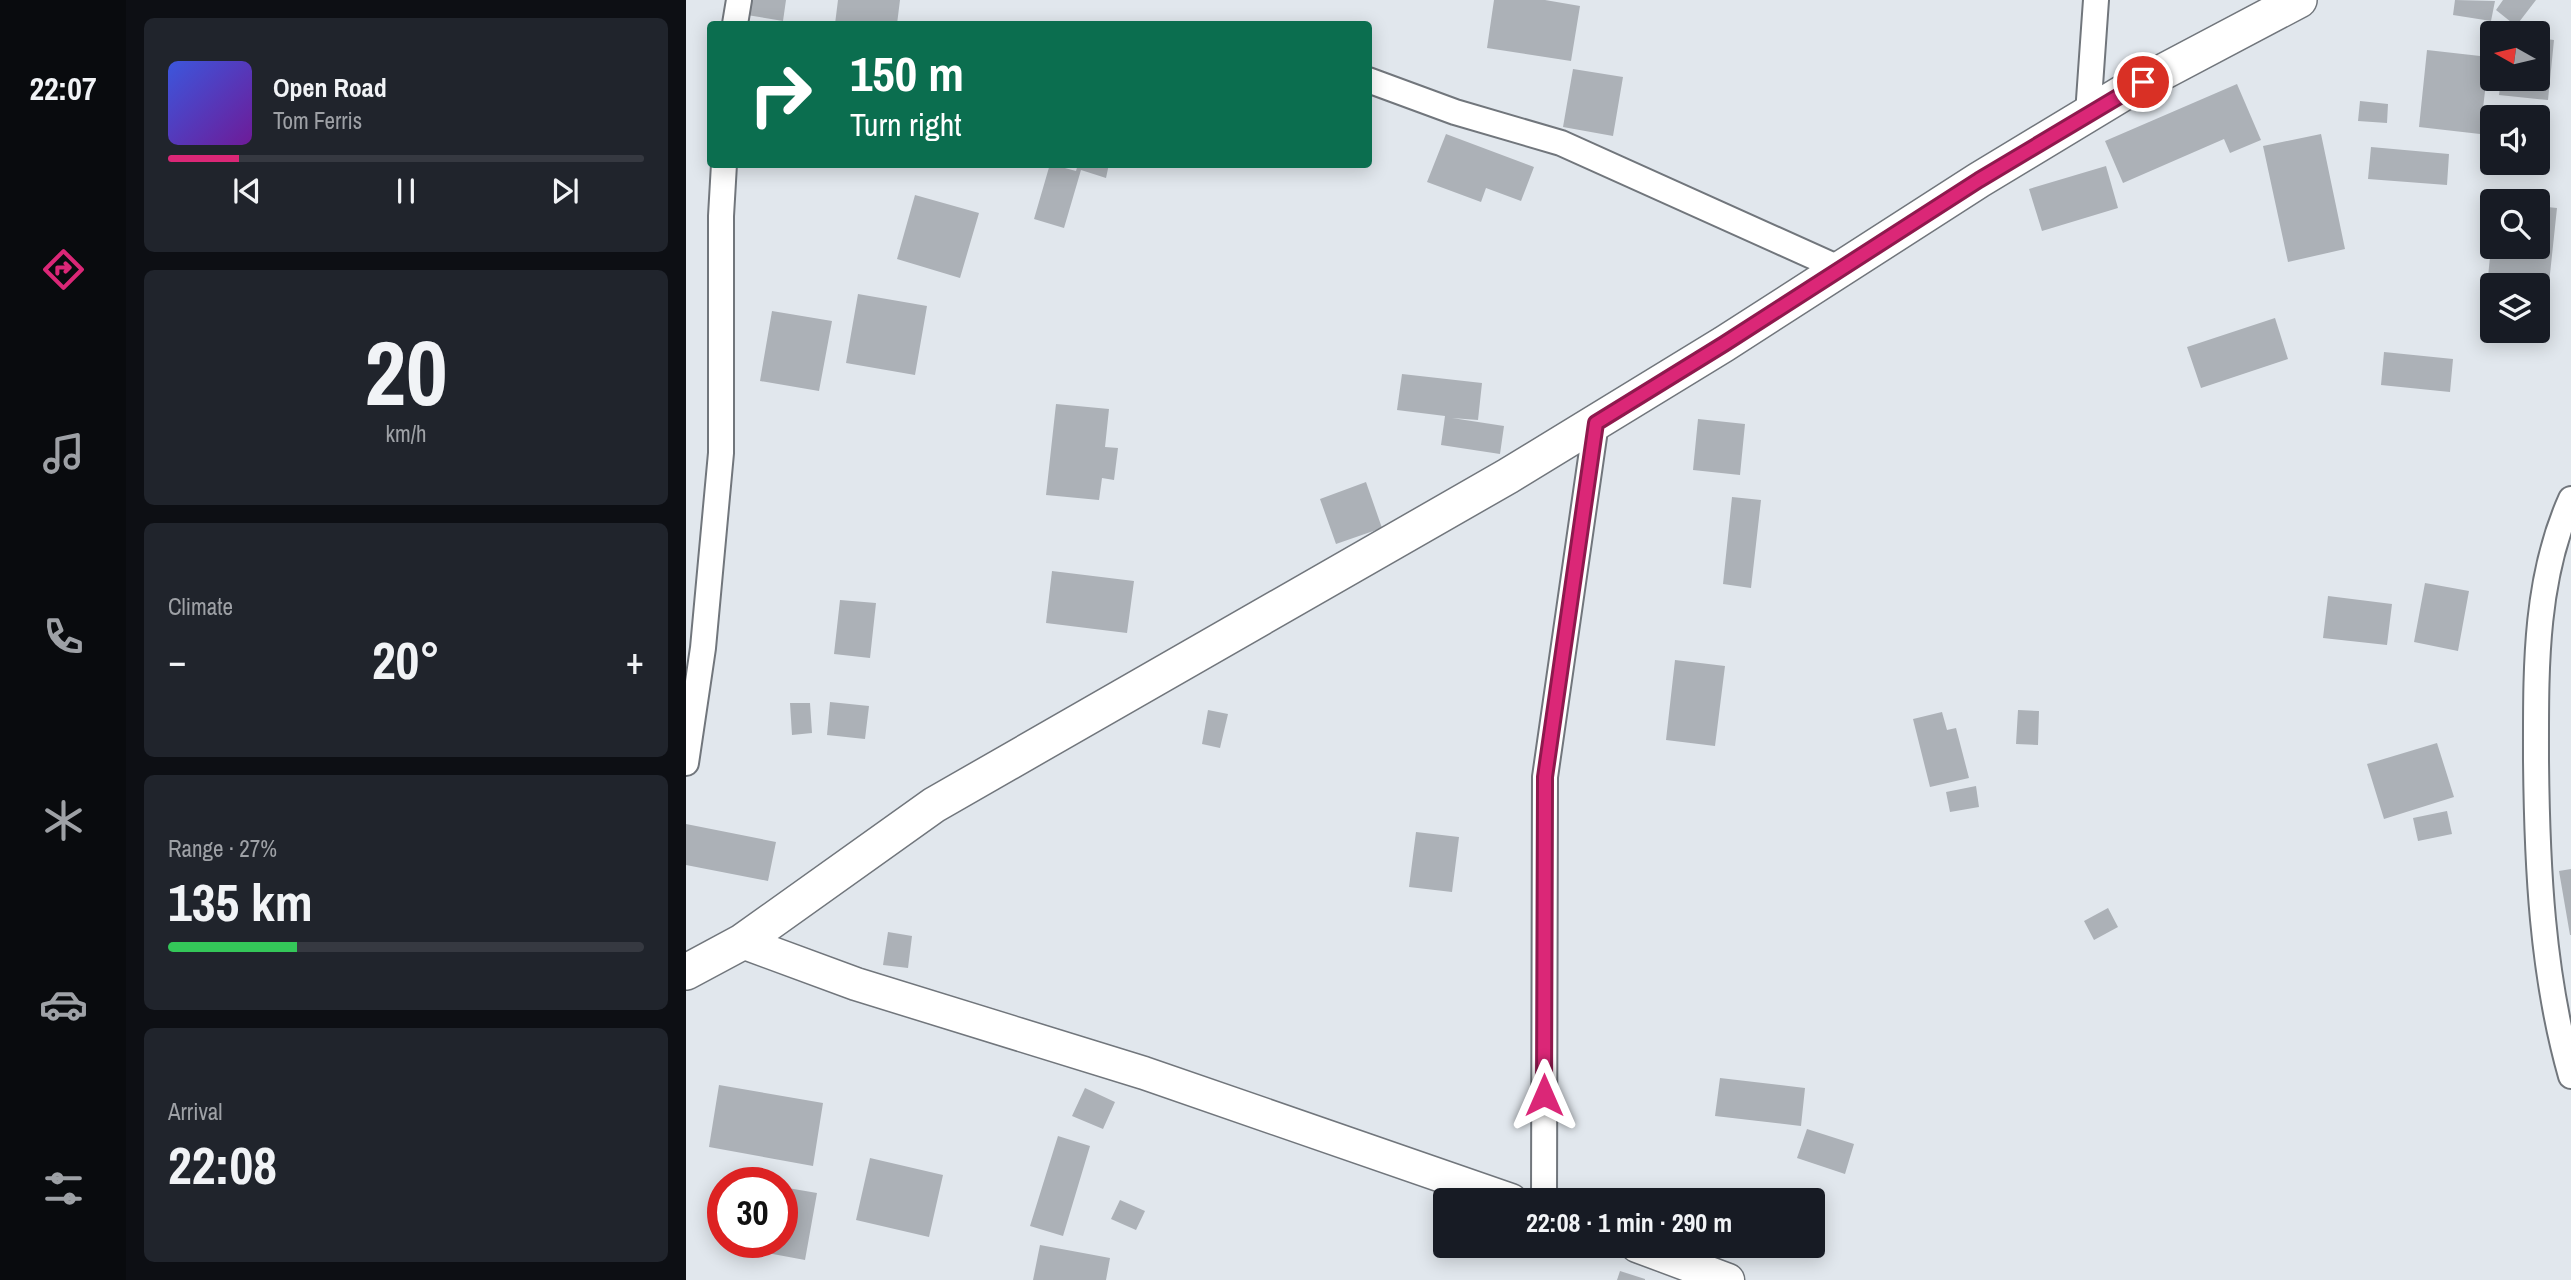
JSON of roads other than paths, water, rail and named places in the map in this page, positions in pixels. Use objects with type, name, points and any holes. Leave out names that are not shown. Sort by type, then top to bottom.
[{"type":"main road","points":[[686,972],[742,942],[934,805],[1508,476],[1724,344],[1979,180],[2123,93],[2299,0]]},
{"type":"street","points":[[736,21],[739,0]]},
{"type":"street","points":[[2088,114],[2096,0]]},
{"type":"street","points":[[1372,81],[1455,112],[1561,143],[1841,269]]},
{"type":"street","points":[[686,762],[703,648],[721,453],[721,216],[724,168]]},
{"type":"street","points":[[1544,1188],[1545,777],[1596,423]]},
{"type":"street","points":[[2571,499],[2557,530],[2542,601],[2536,680],[2537,830],[2546,948],[2571,1076]]},
{"type":"street","points":[[742,942],[856,984],[1144,1073],[1476,1188]]},
{"type":"street","points":[[1669,1258],[1728,1280]]}]
